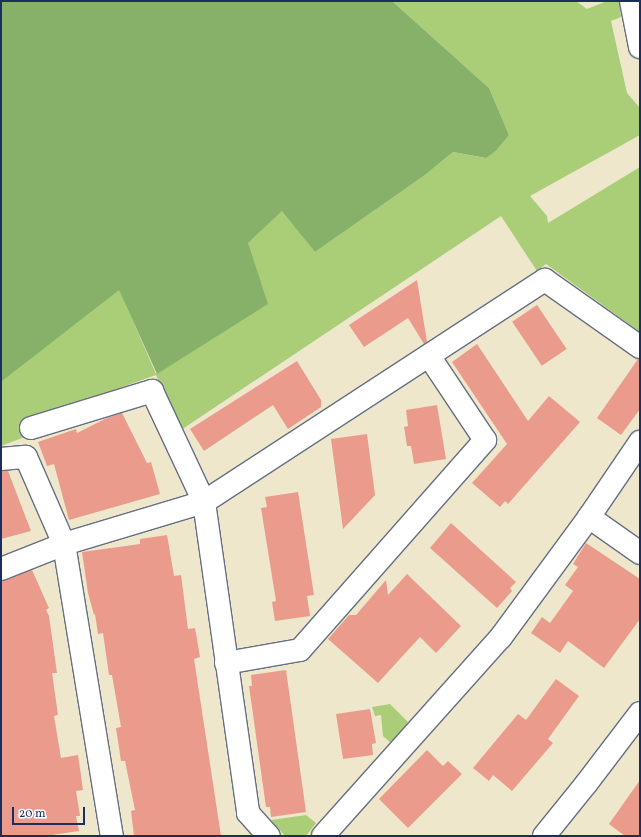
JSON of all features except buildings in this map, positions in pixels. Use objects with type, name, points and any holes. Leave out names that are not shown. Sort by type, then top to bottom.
[{"type":"street","points":[[631,1],[640,48]]},
{"type":"street","points":[[1,569],[64,544],[204,502],[545,280],[640,347]]},
{"type":"street","points":[[226,663],[300,650],[486,440],[429,356]]},
{"type":"street","points":[[31,428],[152,391],[204,502],[248,813],[269,836]]},
{"type":"street","points":[[323,836],[500,637],[589,517],[640,442]]},
{"type":"street","points":[[1,459],[26,457],[64,544],[112,836]]},
{"type":"street","points":[[589,517],[640,553]]},
{"type":"street","points":[[544,836],[640,713]]},
{"type":"green space","points":[[1,1],[392,1],[489,88],[509,135],[496,151],[486,158],[453,152],[425,175],[315,252],[282,211],[248,243],[268,304],[157,374],[119,290],[1,382]]},
{"type":"green space","points":[[392,1],[576,1],[587,9],[607,1],[620,1],[621,17],[611,21],[627,93],[640,108],[640,135],[530,196],[547,216],[548,223],[640,167],[640,332],[546,264],[537,271],[501,216],[178,432],[156,375],[25,422],[30,435],[1,446],[1,382],[119,289],[156,374],[247,243],[283,210],[315,252],[425,175],[453,152],[485,158],[496,151],[509,135],[489,88]]},
{"type":"green space","points":[[390,704],[408,722],[391,743],[383,736],[381,715],[375,716],[372,707]]},
{"type":"green space","points":[[306,815],[316,823],[306,836],[285,836],[271,820]]}]
